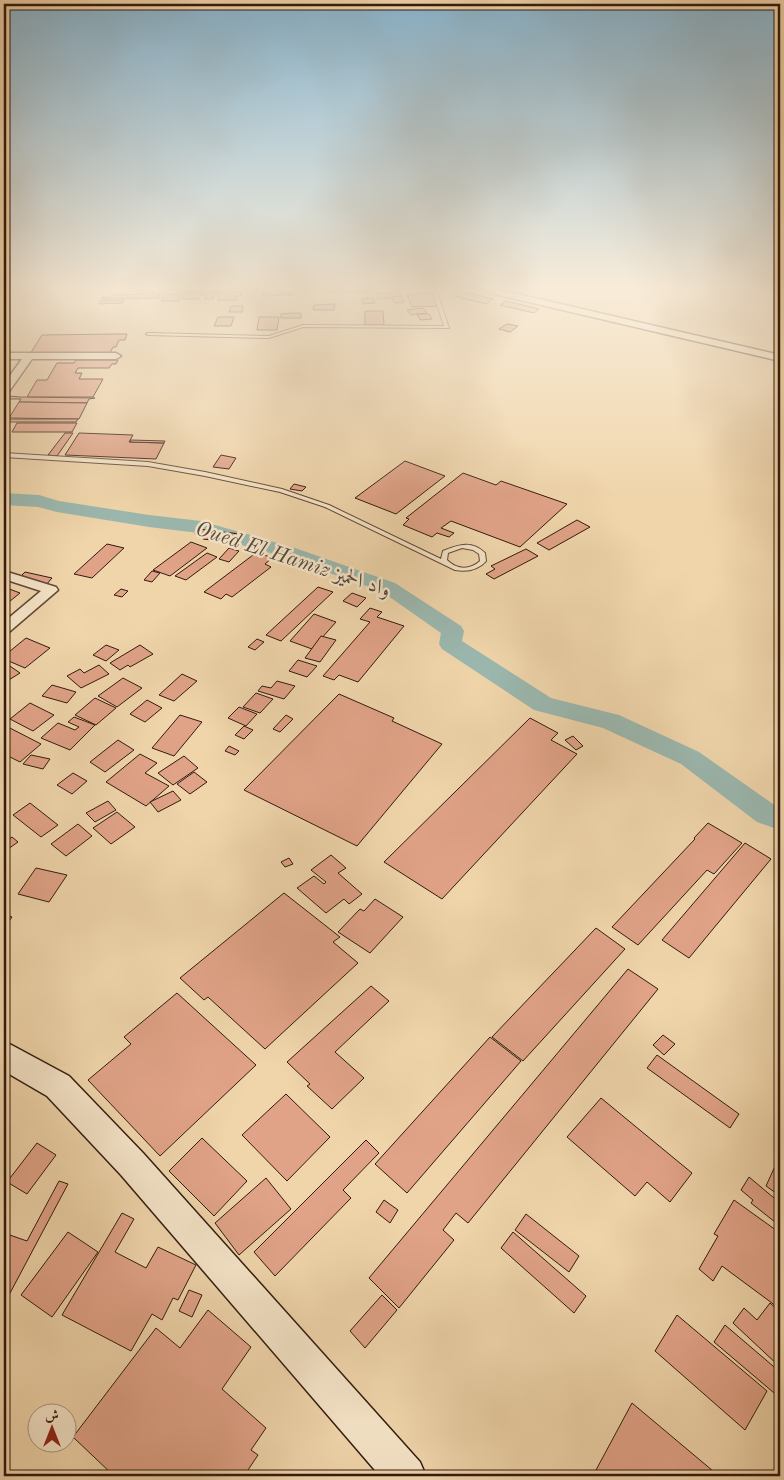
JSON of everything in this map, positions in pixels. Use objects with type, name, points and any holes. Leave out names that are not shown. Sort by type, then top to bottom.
[{"type":"main road","points":[[4,1055],[58,1086],[132,1164],[406,1476]]},
{"type":"street","points":[[4,391],[28,358]]},
{"type":"street","points":[[4,575],[51,590],[4,629]]},
{"type":"lane","points":[[4,456],[148,464],[205,474],[282,491],[327,506],[450,566],[470,569],[480,565],[484,557],[475,548],[455,547],[445,552],[443,556],[450,566]]},
{"type":"building","points":[[76,360],[118,360],[116,364],[112,364],[109,368],[78,368],[75,373],[82,373],[79,379],[103,379],[93,397],[27,397],[37,380],[47,380],[57,363],[74,363]]},
{"type":"building","points":[[9,396],[95,398],[89,399],[87,403],[19,402],[21,399],[8,399]]},
{"type":"building","points":[[19,402],[87,403],[79,419],[9,418]]},
{"type":"building","points":[[9,419],[78,419],[76,422],[7,422]]},
{"type":"building","points":[[17,423],[77,423],[72,432],[12,432]]},
{"type":"building","points":[[65,433],[73,433],[57,456],[48,455]]},
{"type":"building","points":[[79,433],[133,435],[129,442],[164,443],[156,459],[65,455]]},
{"type":"building","points":[[131,440],[165,441],[164,443],[130,442]]},
{"type":"building","points":[[221,455],[236,458],[229,469],[213,467]]},
{"type":"building","points":[[405,461],[445,476],[396,514],[355,498]]},
{"type":"building","points":[[463,473],[496,485],[501,481],[567,504],[520,547],[451,521],[441,528],[454,533],[449,537],[437,533],[432,537],[403,525],[409,519],[406,518]]},
{"type":"building","points":[[294,484],[306,487],[302,491],[290,489]]},
{"type":"building","points":[[577,520],[590,527],[549,550],[537,543]]},
{"type":"building","points":[[198,529],[240,534],[236,543],[203,539],[206,535],[195,534]]},
{"type":"building","points":[[191,542],[207,548],[170,576],[153,570]]},
{"type":"building","points":[[107,544],[124,548],[92,578],[74,574]]},
{"type":"building","points":[[229,548],[239,551],[229,562],[219,559]]},
{"type":"building","points":[[526,549],[538,556],[494,579],[486,574],[495,569],[491,566]]},
{"type":"building","points":[[257,552],[272,558],[265,564],[271,567],[232,597],[226,594],[221,599],[204,592]]},
{"type":"building","points":[[207,553],[217,557],[186,580],[175,576]]},
{"type":"building","points":[[152,571],[160,573],[152,582],[144,580]]},
{"type":"building","points":[[25,572],[52,578],[46,585],[19,578]]},
{"type":"building","points":[[4,587],[20,593],[4,606]]},
{"type":"building","points":[[318,587],[333,592],[281,641],[266,635]]},
{"type":"building","points":[[121,589],[128,591],[122,597],[114,595]]},
{"type":"building","points":[[352,593],[366,598],[357,607],[343,601]]},
{"type":"building","points":[[370,608],[382,612],[377,617],[404,626],[358,682],[339,675],[334,680],[323,676],[370,622],[360,619]]},
{"type":"building","points":[[314,614],[336,622],[312,649],[290,641]]},
{"type":"building","points":[[321,636],[336,640],[320,662],[305,658]]},
{"type":"building","points":[[26,638],[50,648],[25,668],[4,659],[4,656]]},
{"type":"building","points":[[257,639],[264,642],[255,650],[248,647]]},
{"type":"building","points":[[106,645],[119,650],[106,661],[93,655]]},
{"type":"building","points":[[140,645],[153,654],[130,667],[128,665],[120,670],[110,663]]},
{"type":"building","points":[[298,660],[317,666],[307,677],[289,671]]},
{"type":"building","points":[[4,662],[20,673],[4,683]]},
{"type":"building","points":[[99,665],[109,674],[81,688],[67,676],[80,669],[84,673]]},
{"type":"building","points":[[182,674],[197,681],[174,701],[159,695]]},
{"type":"building","points":[[123,678],[142,688],[117,707],[98,696]]},
{"type":"building","points":[[277,681],[295,686],[284,699],[258,691],[262,686],[271,688]]},
{"type":"building","points":[[52,685],[76,692],[67,703],[42,696]]},
{"type":"building","points":[[256,693],[273,699],[260,713],[243,707]]},
{"type":"building","points":[[339,694],[394,718],[392,721],[442,744],[357,846],[244,790]]},
{"type":"building","points":[[95,698],[116,708],[96,725],[75,715]]},
{"type":"building","points":[[147,700],[162,708],[145,722],[130,714]]},
{"type":"building","points":[[30,703],[54,715],[33,731],[10,719]]},
{"type":"building","points":[[239,707],[257,714],[246,726],[228,718]]},
{"type":"building","points":[[180,715],[202,722],[174,756],[152,748]]},
{"type":"building","points":[[286,715],[293,719],[280,732],[273,729]]},
{"type":"building","points":[[74,717],[95,725],[70,750],[41,738],[58,723],[75,730],[79,727],[68,722]]},
{"type":"building","points":[[530,718],[558,733],[551,740],[577,754],[442,899],[384,862]]},
{"type":"building","points":[[4,725],[41,744],[20,762],[4,754]]},
{"type":"building","points":[[244,726],[253,730],[244,739],[235,735]]},
{"type":"building","points":[[573,736],[583,746],[576,750],[565,740]]},
{"type":"building","points":[[118,740],[134,750],[105,772],[90,762]]},
{"type":"building","points":[[229,746],[239,751],[235,755],[225,751]]},
{"type":"building","points":[[140,754],[157,763],[145,773],[169,786],[146,806],[106,782]]},
{"type":"building","points":[[31,755],[50,759],[43,769],[23,764]]},
{"type":"building","points":[[184,756],[198,768],[173,785],[158,773]]},
{"type":"building","points":[[194,772],[207,782],[190,794],[177,784]]},
{"type":"building","points":[[73,773],[87,781],[72,794],[57,785]]},
{"type":"building","points":[[173,791],[181,800],[158,812],[150,802]]},
{"type":"building","points":[[108,801],[116,810],[95,822],[86,813]]},
{"type":"building","points":[[30,803],[58,825],[41,837],[13,815]]},
{"type":"building","points":[[117,812],[135,827],[111,844],[93,828]]},
{"type":"building","points":[[708,823],[742,843],[714,874],[707,870],[638,945],[612,927],[695,839]]},
{"type":"building","points":[[78,824],[92,836],[66,856],[51,844]]},
{"type":"building","points":[[12,837],[18,842],[8,849],[4,846],[4,843]]},
{"type":"building","points":[[745,843],[771,859],[689,958],[662,940]]},
{"type":"building","points":[[331,855],[346,868],[338,873],[362,894],[349,904],[344,899],[326,913],[297,888],[314,876],[324,884],[326,882],[311,870]]},
{"type":"building","points":[[289,858],[293,864],[285,867],[281,862]]},
{"type":"building","points":[[36,868],[67,875],[49,902],[18,894]]},
{"type":"building","points":[[284,893],[340,937],[333,942],[358,963],[265,1049],[208,997],[204,1000],[180,978]]},
{"type":"building","points":[[375,899],[403,917],[370,953],[338,932],[360,909],[364,911]]},
{"type":"building","points":[[4,914],[12,917],[4,928]]},
{"type":"building","points":[[596,928],[625,949],[523,1061],[492,1037]]},
{"type":"building","points":[[628,969],[658,989],[468,1223],[456,1213],[443,1230],[454,1240],[399,1308],[369,1278]]},
{"type":"building","points":[[371,986],[389,1001],[335,1052],[364,1078],[332,1109],[307,1086],[310,1084],[287,1062]]},
{"type":"building","points":[[177,993],[256,1065],[160,1156],[88,1080],[131,1044],[124,1037]]},
{"type":"building","points":[[663,1035],[675,1044],[664,1055],[653,1045]]},
{"type":"building","points":[[490,1037],[521,1061],[407,1193],[375,1164]]},
{"type":"building","points":[[657,1055],[739,1114],[730,1128],[647,1068]]},
{"type":"building","points":[[286,1094],[330,1137],[287,1181],[242,1135]]},
{"type":"building","points":[[601,1098],[692,1173],[670,1202],[647,1182],[635,1196],[567,1137]]},
{"type":"building","points":[[202,1138],[247,1181],[214,1216],[169,1171]]},
{"type":"building","points":[[366,1140],[379,1153],[343,1190],[351,1198],[275,1276],[254,1252]]},
{"type":"building","points":[[37,1143],[56,1155],[27,1194],[7,1182]]},
{"type":"building","points":[[776,1164],[780,1166],[780,1196],[766,1186]]},
{"type":"building","points":[[749,1177],[780,1203],[780,1226],[751,1203],[753,1200],[741,1190]]},
{"type":"building","points":[[266,1178],[291,1209],[239,1255],[215,1223]]},
{"type":"building","points":[[59,1181],[68,1184],[9,1295],[4,1293],[4,1233],[27,1241]]},
{"type":"building","points":[[384,1200],[398,1210],[390,1223],[376,1212]]},
{"type":"building","points":[[734,1200],[780,1233],[780,1309],[722,1266],[713,1281],[699,1269],[718,1236],[714,1234]]},
{"type":"building","points":[[122,1213],[134,1219],[115,1252],[146,1268],[158,1247],[196,1265],[178,1300],[173,1298],[162,1320],[152,1314],[131,1351],[62,1315]]},
{"type":"building","points":[[526,1214],[579,1256],[569,1272],[515,1230]]},
{"type":"building","points":[[68,1232],[98,1252],[52,1317],[21,1295]]},
{"type":"building","points":[[513,1232],[586,1296],[574,1313],[501,1248]]},
{"type":"building","points":[[189,1290],[202,1295],[192,1317],[179,1311]]},
{"type":"building","points":[[382,1295],[397,1310],[365,1348],[350,1331]]},
{"type":"building","points":[[770,1303],[780,1312],[780,1367],[733,1323],[744,1308],[757,1320]]},
{"type":"building","points":[[208,1310],[251,1347],[222,1389],[266,1428],[251,1450],[258,1455],[244,1476],[114,1476],[78,1442],[78,1430],[156,1328],[180,1348]]},
{"type":"building","points":[[677,1315],[767,1391],[745,1430],[655,1351]]},
{"type":"building","points":[[725,1325],[780,1372],[780,1398],[714,1342]]},
{"type":"building","points":[[632,1403],[713,1471],[711,1476],[603,1476],[596,1470]]},
{"type":"waterway","name":"Oued El Hamiz واد الحميز","points":[[4,499],[39,501],[57,506],[149,521],[201,527],[288,552],[388,587],[453,631],[450,644],[543,704],[610,721],[690,758],[767,815],[780,820]]}]
